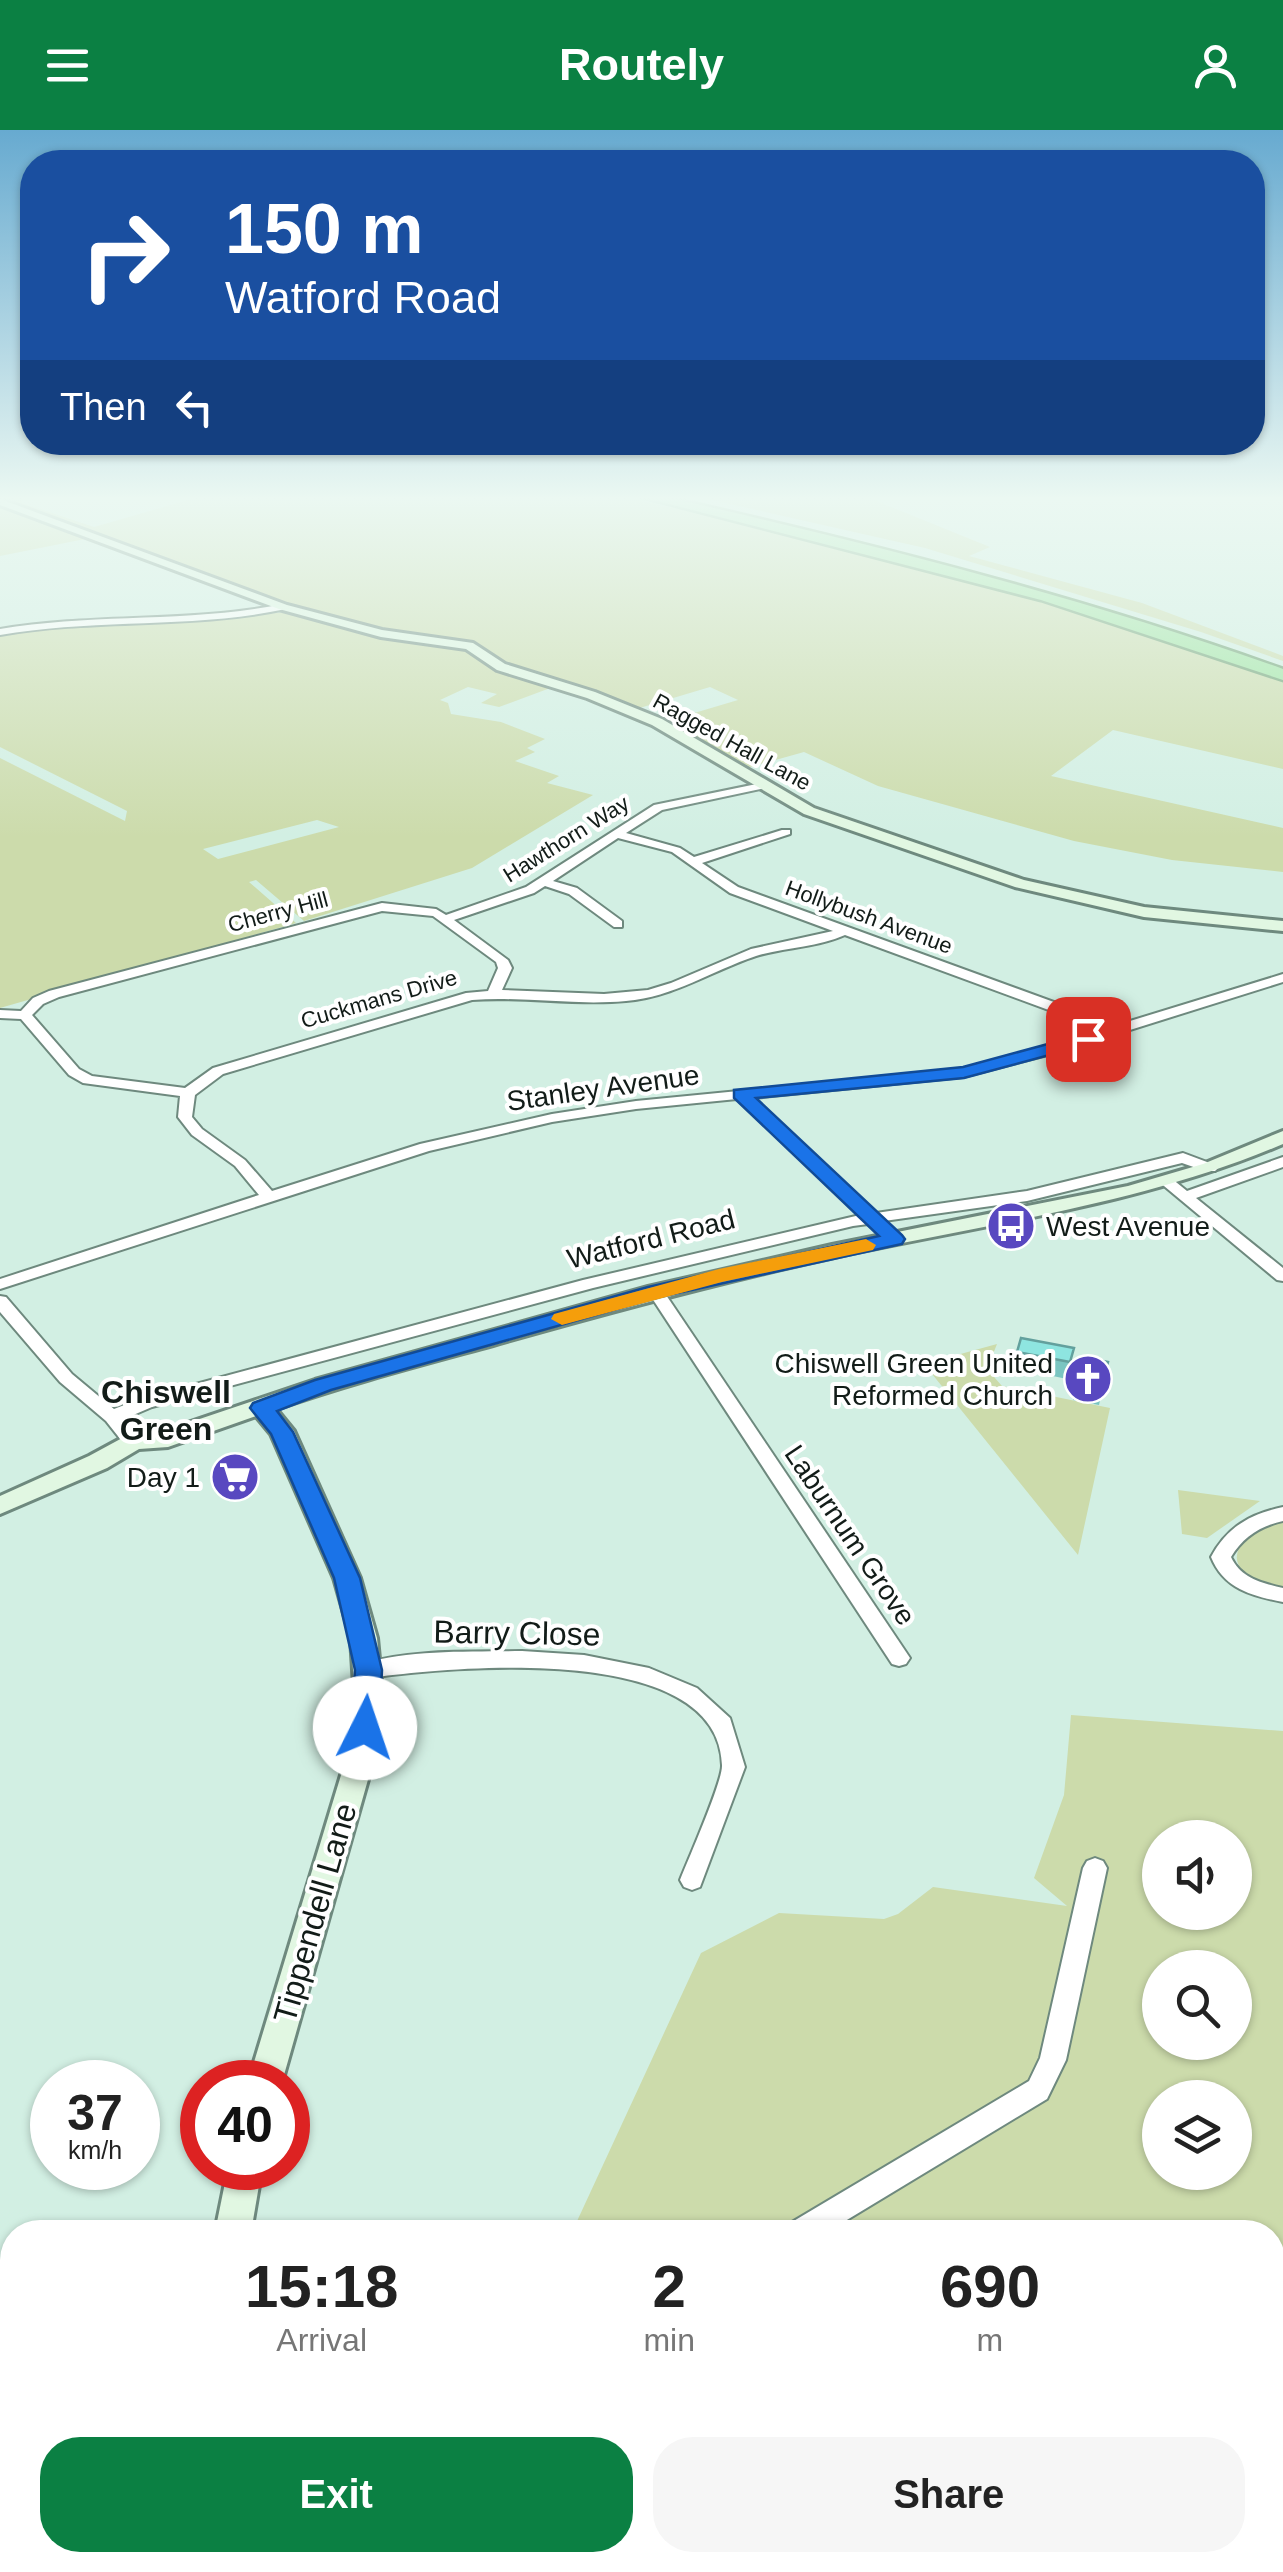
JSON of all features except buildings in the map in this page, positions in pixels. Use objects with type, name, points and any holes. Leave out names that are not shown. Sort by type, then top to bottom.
[{"type":"highway","points":[[1094,610],[1283,671]]},
{"type":"highway","points":[[1112,610],[1283,671]]},
{"type":"street","points":[[0,632],[44,625],[206,618],[262,610]]},
{"type":"street","name":"Ragged Hall Lane","points":[[294,610],[380,633],[469,646],[501,666],[656,722],[794,804],[848,827],[1053,894],[1144,912],[1283,926]]},
{"type":"street","name":"Hawthorn Way","points":[[446,919],[513,898],[545,882],[647,812],[670,803],[766,785]]},
{"type":"street","points":[[695,861],[786,832]]},
{"type":"street","name":"Hollybush Avenue","points":[[614,833],[656,843],[695,861],[734,890],[1117,1030]]},
{"type":"street","points":[[545,882],[573,891],[618,924]]},
{"type":"street","name":"Cherry Hill","points":[[24,1015],[38,1001],[54,994],[363,910],[418,908],[446,919],[505,964],[494,993]]},
{"type":"street","name":"Cuckmans Drive","points":[[188,1092],[231,1066],[456,1000],[494,993],[583,998],[650,994],[686,983],[743,956],[824,939],[845,930]]},
{"type":"street","name":"Stanley Avenue","points":[[0,1284],[425,1147],[484,1132],[602,1110],[964,1073],[1283,978]]},
{"type":"street","points":[[0,1014],[24,1015],[74,1072],[88,1080],[188,1092],[183,1108],[190,1125],[240,1163],[270,1198]]},
{"type":"street","points":[[740,1094],[894,1239]]},
{"type":"street","name":"Watford Road","points":[[0,1506],[98,1462],[132,1442],[160,1442],[323,1385],[656,1292],[894,1239],[1058,1209],[1210,1168],[1283,1137]]},
{"type":"street","name":"Watford Road","points":[[112,1417],[146,1403],[588,1284],[876,1219],[1027,1196],[1183,1158],[1210,1168]]},
{"type":"street","points":[[1184,1197],[1283,1162]]},
{"type":"street","points":[[1166,1181],[1283,1276]]},
{"type":"street","name":"Laburnum Grove","points":[[656,1292],[899,1658]]},
{"type":"street","points":[[0,1300],[66,1378],[112,1417],[132,1442]]},
{"type":"street","name":"Tippendell Lane","points":[[262,1408],[282,1432],[347,1578],[368,1670],[369,1701],[359,1762],[271,2060]]},
{"type":"street","points":[[1283,1514],[1268,1517],[1232,1537],[1222,1557],[1230,1574],[1241,1582],[1283,1595]]},
{"type":"street","name":"Barry Close","points":[[368,1670],[467,1662],[583,1662],[648,1673],[696,1698],[726,1733],[735,1751],[734,1767],[692,1880]]},
{"type":"street","points":[[822,2220],[1038,2090],[1057,2042],[1095,1868]]},
{"type":"street","points":[[235,2220],[241,2190]]},
{"type":"green space","points":[[309,610],[1077,610],[1283,680],[1283,769],[1113,730],[1051,776],[1283,828],[1283,872],[1172,860],[1074,841],[878,786],[804,752],[750,767],[664,722],[738,700],[710,687],[633,710],[515,670],[477,646],[357,624]]},
{"type":"green space","points":[[1129,610],[1161,610],[1283,656],[1283,661]]},
{"type":"green space","points":[[287,612],[466,650],[498,672],[553,687],[499,707],[481,703],[497,694],[468,687],[440,700],[448,703],[451,714],[501,722],[545,739],[527,748],[535,752],[515,761],[559,776],[547,783],[593,795],[472,868],[304,921],[256,880],[249,882],[296,923],[0,1008],[0,758],[125,821],[127,811],[0,747],[0,634]],"holes":[[[317,820],[339,827],[218,859],[203,849]]]},
{"type":"green space","points":[[997,1344],[987,1369],[1002,1386],[1110,1408],[1078,1555],[924,1364]]},
{"type":"green space","points":[[1178,1490],[1260,1501],[1207,1538],[1182,1534]]},
{"type":"green space","points":[[1283,1520],[1283,1590],[1247,1575],[1237,1556],[1249,1537]]},
{"type":"green space","points":[[1071,1715],[1283,1731],[1283,2220],[578,2220],[701,1953],[779,1913],[884,1919],[898,1914],[933,1887],[1067,1906],[1034,1878],[1064,1795]]},
{"type":"slow traffic","points":[[562,1319],[719,1276],[866,1245]]},
{"type":"place","name":"West Avenue","points":[[1011,1226]]},
{"type":"place","name":"Chiswell Green United Reformed Church","points":[[1088,1379]]},
{"type":"place","name":"Day 1","points":[[235,1477]]},
{"type":"district","name":"Chiswell Green","points":[[166,1410]]},
{"type":"route","points":[[365,1728],[368,1670],[364,1638],[347,1578],[282,1432],[262,1408],[323,1385],[656,1292],[894,1239],[740,1094],[964,1073],[1088,1039]]}]
